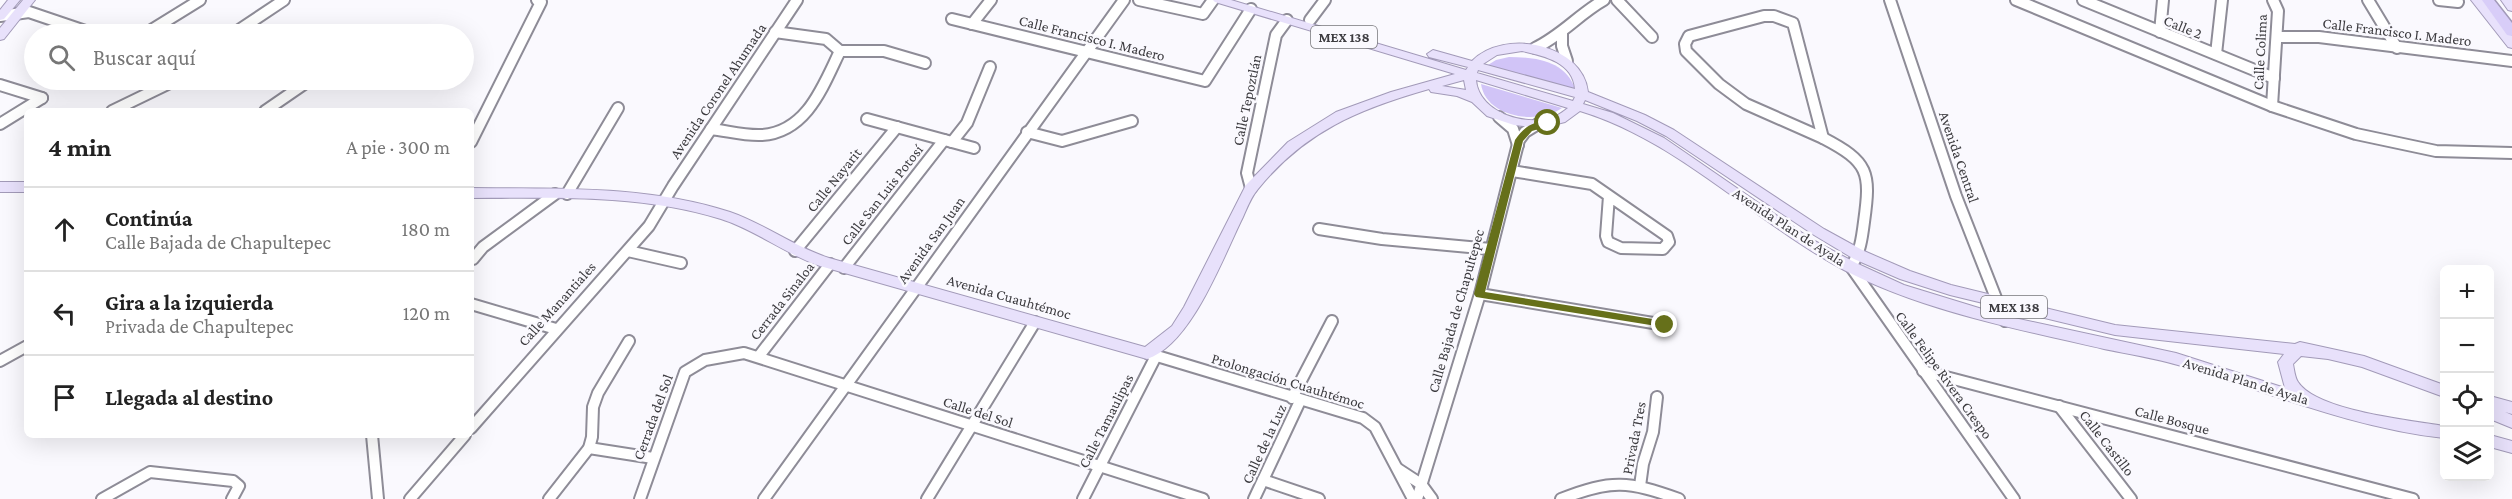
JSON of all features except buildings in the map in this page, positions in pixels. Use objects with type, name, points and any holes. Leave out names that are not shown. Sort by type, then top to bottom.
[{"type":"highway","points":[[2488,0],[2512,32]]},
{"type":"highway","points":[[2500,0],[2512,16]]},
{"type":"main road","points":[[1,16],[14,0]]},
{"type":"main road","points":[[0,36],[29,0]]},
{"type":"main road","name":"Avenida Plan de Ayala","points":[[1219,0],[1254,4],[1287,20],[1473,69],[1581,101],[1660,141],[1806,242],[1855,261],[1998,304],[2115,330],[2174,338],[2300,348],[2364,362],[2440,389]]},
{"type":"main road","name":"Avenida Plan de Ayala","points":[[1241,0],[1444,62]]},
{"type":"main road","points":[[2477,0],[2512,44]]},
{"type":"main road","points":[[2507,0],[2512,8]]},
{"type":"main road","points":[[1446,83],[1452,75],[1444,62],[1509,48],[1535,48],[1567,61],[1604,101]]},
{"type":"main road","points":[[1152,355],[1176,330],[1190,310],[1251,189],[1292,145],[1340,115],[1395,95],[1446,83],[1473,69],[1497,51]]},
{"type":"main road","points":[[1473,69],[1470,86],[1476,99],[1485,109],[1499,117],[1524,124],[1538,124],[1582,116],[1609,116]]},
{"type":"main road","points":[[1558,120],[1581,101],[1583,85],[1579,75]]},
{"type":"main road","points":[[1427,88],[1459,92],[1476,99]]},
{"type":"main road","name":"Avenida Plan de Ayala","points":[[1581,101],[1604,101],[1670,133],[1819,232],[1855,261],[1899,289],[2005,321],[2176,359],[2344,413],[2387,423],[2440,431]]},
{"type":"main road","points":[[0,187],[24,186]]},
{"type":"main road","name":"Avenida Cuauhtémoc","points":[[474,193],[561,194],[666,201],[725,215],[751,226],[795,251],[830,264],[1152,355]]},
{"type":"main road","points":[[2300,348],[2285,362],[2286,374],[2291,384],[2314,402]]},
{"type":"main road","points":[[2494,403],[2512,408]]},
{"type":"main road","points":[[2494,414],[2512,422]]},
{"type":"main road","points":[[2494,442],[2512,447]]},
{"type":"street","points":[[161,24],[200,0]]},
{"type":"street","points":[[248,24],[285,0]]},
{"type":"street","points":[[474,136],[541,2],[537,0]]},
{"type":"street","name":"Avenida Coronel Ahumada","points":[[666,201],[673,186],[797,0]]},
{"type":"street","points":[[972,24],[991,0]]},
{"type":"street","name":"Avenida San Juan","points":[[764,499],[1085,51],[1125,0]]},
{"type":"street","points":[[1139,0],[1203,14],[1213,0]]},
{"type":"street","points":[[1311,20],[1325,0]]},
{"type":"street","points":[[1535,48],[1551,41],[1576,18],[1604,0]]},
{"type":"street","points":[[1617,0],[1652,37]]},
{"type":"street","name":"Avenida Central","points":[[1890,0],[1956,196],[2005,321]]},
{"type":"street","points":[[2016,0],[2272,106],[2356,134],[2400,145],[2471,154],[2512,153]]},
{"type":"street","name":"Calle 2","points":[[2083,0],[2107,5],[2160,32],[2274,78]]},
{"type":"street","points":[[2160,32],[2163,0]]},
{"type":"street","points":[[2216,54],[2222,0]]},
{"type":"street","name":"Calle Colima","points":[[2272,106],[2278,37],[2278,11],[2273,0]]},
{"type":"street","points":[[2368,0],[2397,48]]},
{"type":"street","points":[[2439,0],[2458,2]]},
{"type":"street","name":"Calle Francisco I. Madero","points":[[952,19],[1205,81],[1254,4]]},
{"type":"street","points":[[1,16],[34,13],[65,24]]},
{"type":"street","points":[[1823,139],[1793,23],[1774,16],[1764,16],[1689,36],[1685,44],[1686,51],[1725,90],[1756,110],[1823,139],[1852,155],[1864,170],[1869,184],[1855,261]]},
{"type":"street","name":"Calle Tepoztlán","points":[[1251,189],[1247,172],[1276,35],[1287,20]]},
{"type":"street","points":[[775,32],[826,39],[840,51],[873,49],[896,52],[926,63]]},
{"type":"street","points":[[1562,32],[1562,46],[1567,61]]},
{"type":"street","name":"Calle Francisco I. Madero","points":[[2278,37],[2319,37],[2512,61]]},
{"type":"street","points":[[711,129],[761,135],[790,128],[808,112],[840,51]]},
{"type":"street","name":"Calle San Luis Potosí","points":[[844,268],[948,141],[967,123],[990,67]]},
{"type":"street","points":[[0,86],[42,98],[26,108]]},
{"type":"street","points":[[118,108],[155,90]]},
{"type":"street","points":[[269,108],[295,90]]},
{"type":"street","points":[[474,258],[483,247],[561,194],[618,108]]},
{"type":"street","points":[[0,124],[24,109]]},
{"type":"street","points":[[1499,117],[1513,129],[1518,146]]},
{"type":"street","points":[[867,119],[974,148]]},
{"type":"street","points":[[1027,132],[1062,141],[1132,121]]},
{"type":"street","name":"Calle Bajada de Chapultepec","points":[[1415,499],[1479,294],[1518,146],[1525,132],[1538,124]]},
{"type":"street","name":"Calle Nayarit","points":[[795,251],[897,127]]},
{"type":"street","points":[[1512,171],[1592,184],[1667,236],[1669,242],[1667,247],[1663,249],[1621,248],[1608,242],[1606,236],[1609,196]]},
{"type":"street","name":"Calle Manantiales","points":[[474,425],[627,251],[666,201]]},
{"type":"street","points":[[1319,229],[1382,239],[1491,249]]},
{"type":"street","points":[[627,251],[681,263]]},
{"type":"street","name":"Calle Felipe Rivera Crespo","points":[[1855,261],[1923,371],[2014,499]]},
{"type":"street","name":"Cerrada Sinaloa","points":[[759,357],[830,264]]},
{"type":"street","points":[[1479,294],[1665,325]]},
{"type":"street","points":[[474,304],[556,329]]},
{"type":"street","name":"Calle de la Luz","points":[[1254,499],[1332,321]]},
{"type":"street","points":[[927,499],[1035,322]]},
{"type":"street","points":[[549,499],[589,448],[592,436],[593,407],[598,393],[629,341]]},
{"type":"street","points":[[0,361],[24,348]]},
{"type":"street","name":"Calle del Sol","points":[[744,353],[1203,499]]},
{"type":"street","name":"Cerrada del Sol","points":[[640,499],[685,372],[696,362],[744,353]]},
{"type":"street","name":"Prolongación Cuauhtémoc","points":[[1152,355],[1296,400],[1363,418],[1375,427],[1415,499]]},
{"type":"street","name":"Calle Tamaulipas","points":[[1083,499],[1101,466],[1152,355]]},
{"type":"street","name":"Calle Bosque","points":[[1923,371],[2412,499]]},
{"type":"street","name":"Privada Tres","points":[[1640,486],[1643,464],[1653,432],[1657,397]]},
{"type":"street","name":"Calle Castillo","points":[[2059,406],[2131,499]]},
{"type":"street","points":[[372,438],[378,499]]},
{"type":"street","points":[[410,499],[462,438]]},
{"type":"street","points":[[589,448],[653,458]]},
{"type":"street","points":[[1396,467],[1421,484],[1432,499]]},
{"type":"street","points":[[102,499],[141,476],[160,472],[232,481],[239,486],[232,499]]},
{"type":"street","points":[[1263,480],[1319,499]]},
{"type":"street","points":[[1561,499],[1602,483],[1620,482],[1679,499]]},
{"type":"shaded area","points":[[1509,57],[1548,62],[1565,72],[1575,89],[1488,65],[1496,60]]},
{"type":"shaded area","points":[[1481,84],[1562,108],[1540,116],[1514,115],[1492,104]]},
{"type":"route","points":[[1548,123],[1538,124],[1528,129],[1519,140],[1479,294],[1665,325]]}]
